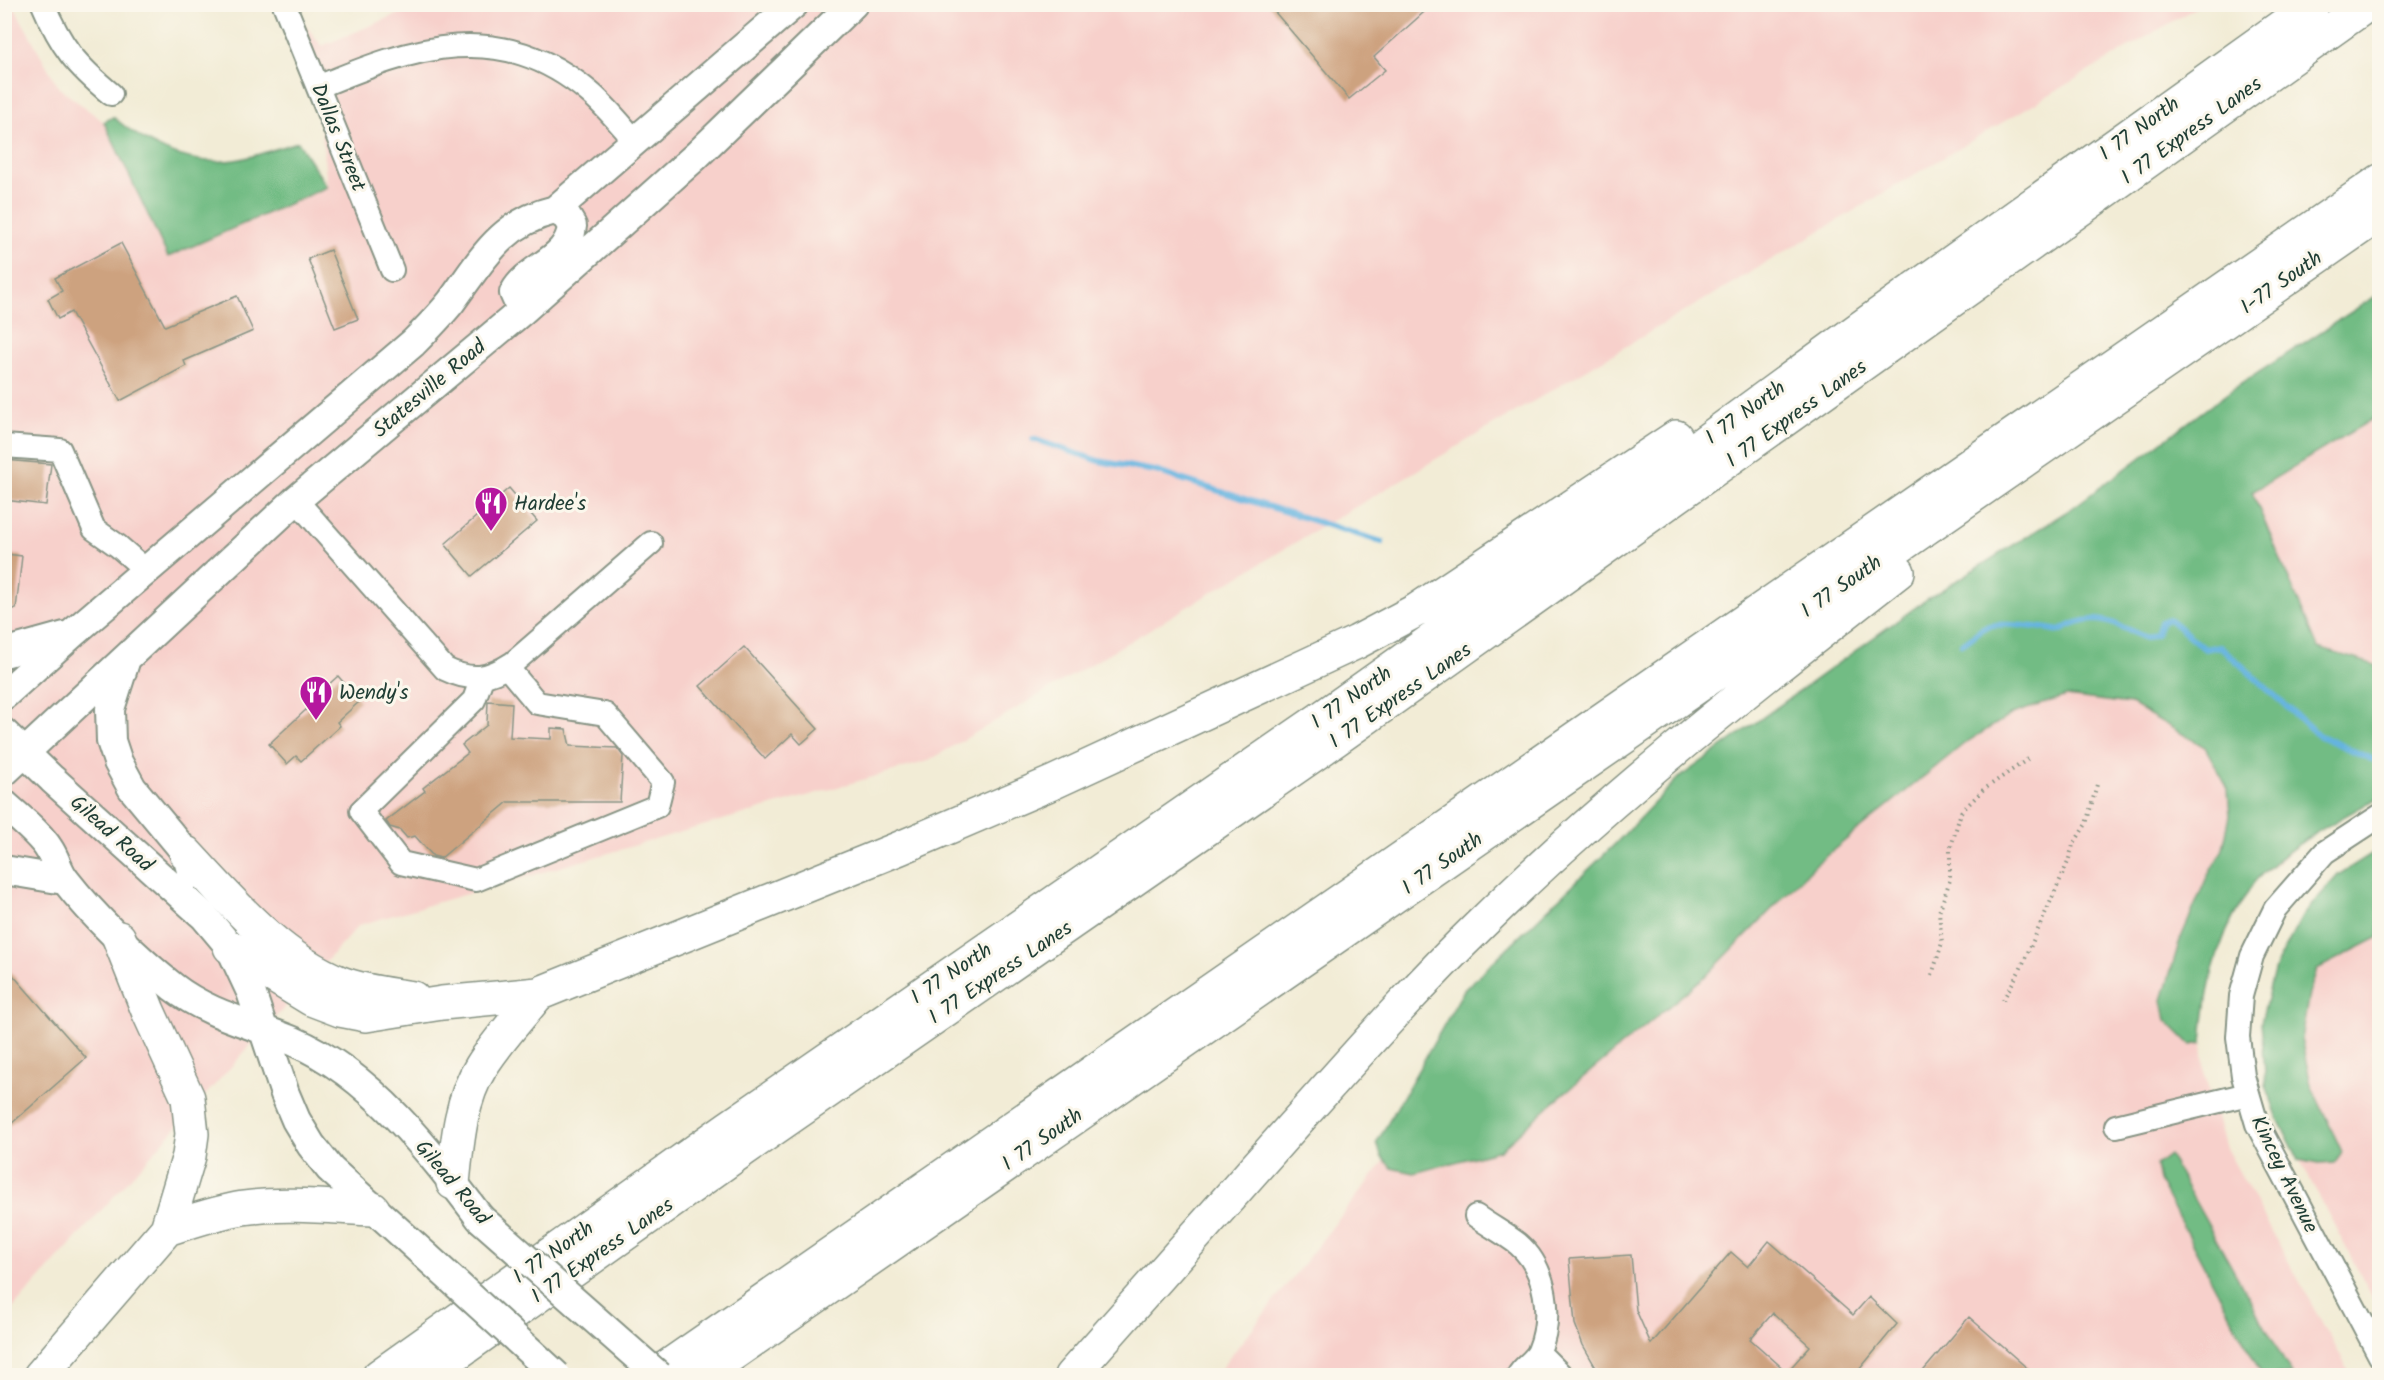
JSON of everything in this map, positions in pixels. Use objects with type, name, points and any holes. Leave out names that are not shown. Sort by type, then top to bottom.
[{"type":"highway","name":"I 77 North","points":[[380,1376],[728,1128],[1281,746],[1505,588],[1860,328],[2313,4]]},
{"type":"highway","name":"I 77 Express Lanes","points":[[425,1376],[743,1150],[1326,747],[2367,4]]},
{"type":"highway","points":[[654,1376],[2379,181]]},
{"type":"highway","name":"I-77 South","points":[[2182,350],[2379,214]]},
{"type":"highway","points":[[230,947],[311,999],[340,1010],[366,1015],[442,1003],[538,994],[1053,783],[1357,642],[1417,610],[1795,357],[1860,328]]},
{"type":"highway","points":[[1071,1376],[1422,982],[1547,860],[1689,736],[2182,350]]},
{"type":"highway","name":"I 77 South","points":[[701,1376],[2182,350]]},
{"type":"highway","points":[[186,853],[246,916],[308,967],[342,983],[370,991],[442,1003]]},
{"type":"highway","points":[[40,1376],[167,1229],[188,1165],[192,1115],[188,1098],[148,1011],[119,938]]},
{"type":"highway","points":[[453,1183],[462,1120],[469,1092],[480,1067],[538,994]]},
{"type":"highway","points":[[167,1229],[216,1214],[260,1206],[300,1205],[373,1209]]},
{"type":"main road","points":[[4,695],[73,633],[413,343],[444,310],[497,241],[518,224],[534,215],[555,210],[794,4]]},
{"type":"main road","name":"Statesville Road","points":[[15,763],[296,500],[522,310],[696,156],[854,4]]},
{"type":"main road","points":[[522,310],[514,292],[519,284],[561,251],[570,240],[572,226],[566,216],[555,210]]},
{"type":"main road","points":[[4,653],[73,633]]},
{"type":"main road","points":[[126,661],[110,710],[111,741],[118,762],[132,788],[186,853],[204,916]]},
{"type":"main road","name":"Gilead Road","points":[[4,733],[15,763],[204,916],[230,947],[244,974],[262,1031],[296,1120],[311,1145],[330,1169],[556,1376]]},
{"type":"main road","name":"Gilead Road","points":[[4,804],[48,847],[64,880],[119,938],[173,987],[190,999],[224,1016],[294,1041],[355,1079],[395,1115],[480,1218],[659,1376]]},
{"type":"main road","points":[[4,870],[64,880]]},
{"type":"street","points":[[44,4],[55,33],[69,55],[86,74],[111,94]]},
{"type":"street","name":"Dallas Street","points":[[284,4],[392,270]]},
{"type":"street","points":[[318,87],[374,64],[421,50],[461,45],[507,50],[549,65],[589,92],[636,142]]},
{"type":"street","points":[[4,446],[60,450],[94,529],[147,571]]},
{"type":"street","points":[[296,500],[445,669],[461,677],[482,678],[498,673],[507,667],[651,543]]},
{"type":"street","points":[[482,678],[474,700],[361,811],[402,862],[476,880],[657,806],[663,783],[605,714],[537,703],[507,667]]},
{"type":"street","name":"Kincey Avenue","points":[[2379,816],[2325,852],[2275,909],[2252,956],[2241,996],[2238,1037],[2243,1076],[2257,1124],[2379,1356]]},
{"type":"street","points":[[2116,1126],[2248,1094]]},
{"type":"street","points":[[1476,1216],[1519,1245],[1534,1262],[1544,1288],[1546,1318],[1539,1353],[1518,1376]]},
{"type":"street","points":[[1539,1353],[1562,1376]]},
{"type":"path","points":[[1932,975],[1941,943],[1939,912],[1950,880],[1950,850],[1961,812],[1983,789],[2028,759]]},
{"type":"path","points":[[2002,1000],[2021,968],[2068,862],[2073,845],[2086,824],[2098,781]]},
{"type":"shaded area","points":[[422,4],[2200,5],[928,761],[359,925],[5,1317],[5,5],[13,5],[59,88],[104,122],[168,257],[327,187],[318,87],[289,5],[322,46]]},
{"type":"shaded area","points":[[2379,386],[2379,797],[2308,837],[2256,880],[2232,918],[2215,960],[2205,999],[2202,1043],[2205,1077],[2226,1148],[2351,1375],[1215,1376],[1419,1117]]},
{"type":"shaded area","points":[[2379,849],[2379,1310],[2278,1119],[2266,1085],[2261,1022],[2275,967],[2303,915],[2338,875]]},
{"type":"green space","points":[[113,117],[143,139],[176,154],[194,159],[230,161],[298,142],[327,187],[168,257],[104,122]]},
{"type":"green space","points":[[2379,294],[2379,415],[2252,492],[2318,648],[2379,666],[2379,797],[2284,854],[2253,884],[2232,919],[2218,953],[2209,987],[2202,1043],[2191,1045],[2166,1020],[2162,1000],[2180,940],[2207,877],[2223,849],[2230,816],[2228,789],[2205,747],[2131,704],[2066,696],[2012,714],[1965,743],[1815,865],[1709,973],[1551,1104],[1500,1150],[1414,1173],[1392,1168],[1381,1156],[1377,1142],[1464,990],[1615,844],[1676,780],[1927,599],[2071,509],[2233,389]]},
{"type":"green space","points":[[2379,849],[2379,937],[2317,969],[2309,994],[2301,1038],[2311,1085],[2342,1152],[2334,1163],[2318,1164],[2299,1160],[2278,1119],[2266,1085],[2261,1022],[2275,967],[2303,915],[2338,875]]},
{"type":"green space","points":[[2169,1155],[2292,1375],[2262,1375],[2159,1181],[2156,1165]]},
{"type":"building","points":[[1268,4],[1433,4],[1374,57],[1385,70],[1349,99]]},
{"type":"building","points":[[121,243],[165,326],[237,296],[253,331],[184,361],[186,366],[120,401],[71,312],[58,319],[48,299],[62,291],[55,278]]},
{"type":"building","points":[[330,250],[358,319],[335,328],[308,259]]},
{"type":"building","points":[[4,460],[51,464],[46,505],[4,500]]},
{"type":"building","name":"Hardee's","points":[[509,488],[537,521],[472,576],[445,544]]},
{"type":"building","points":[[6,554],[22,556],[16,609],[4,608]]},
{"type":"building","points":[[744,647],[818,729],[801,744],[792,734],[765,759],[700,686]]},
{"type":"building","name":"Wendy's","points":[[338,676],[360,701],[337,722],[340,726],[301,761],[296,756],[287,764],[269,744],[308,708],[306,705]]},
{"type":"building","points":[[488,701],[512,703],[510,737],[551,739],[551,728],[566,729],[570,746],[617,748],[623,756],[620,802],[508,802],[441,858],[433,856],[415,836],[407,838],[400,830],[390,827],[386,821],[425,791],[423,788],[468,753],[462,745],[487,725]]},
{"type":"building","points":[[4,965],[86,1058],[4,1130]]},
{"type":"building","points":[[1769,1241],[1853,1315],[1869,1297],[1897,1324],[1854,1376],[1602,1376],[1583,1345],[1575,1324],[1569,1259],[1631,1255],[1636,1310],[1651,1344],[1731,1252],[1748,1267]],"holes":[[[1773,1313],[1810,1346],[1787,1372],[1750,1339]]]},
{"type":"building","points":[[1969,1317],[2036,1376],[1919,1376]]},
{"type":"waterway","points":[[1033,439],[1099,461],[1155,471],[1382,542]]},
{"type":"waterway","points":[[1962,644],[1991,625],[2060,631],[2084,621],[2094,620],[2114,624],[2146,638],[2157,634],[2161,622],[2169,619],[2205,649],[2220,646],[2318,735],[2380,763]]},
{"type":"place","name":"Hardee's","points":[[491,532]]},
{"type":"place","name":"Wendy's","points":[[316,721]]}]
